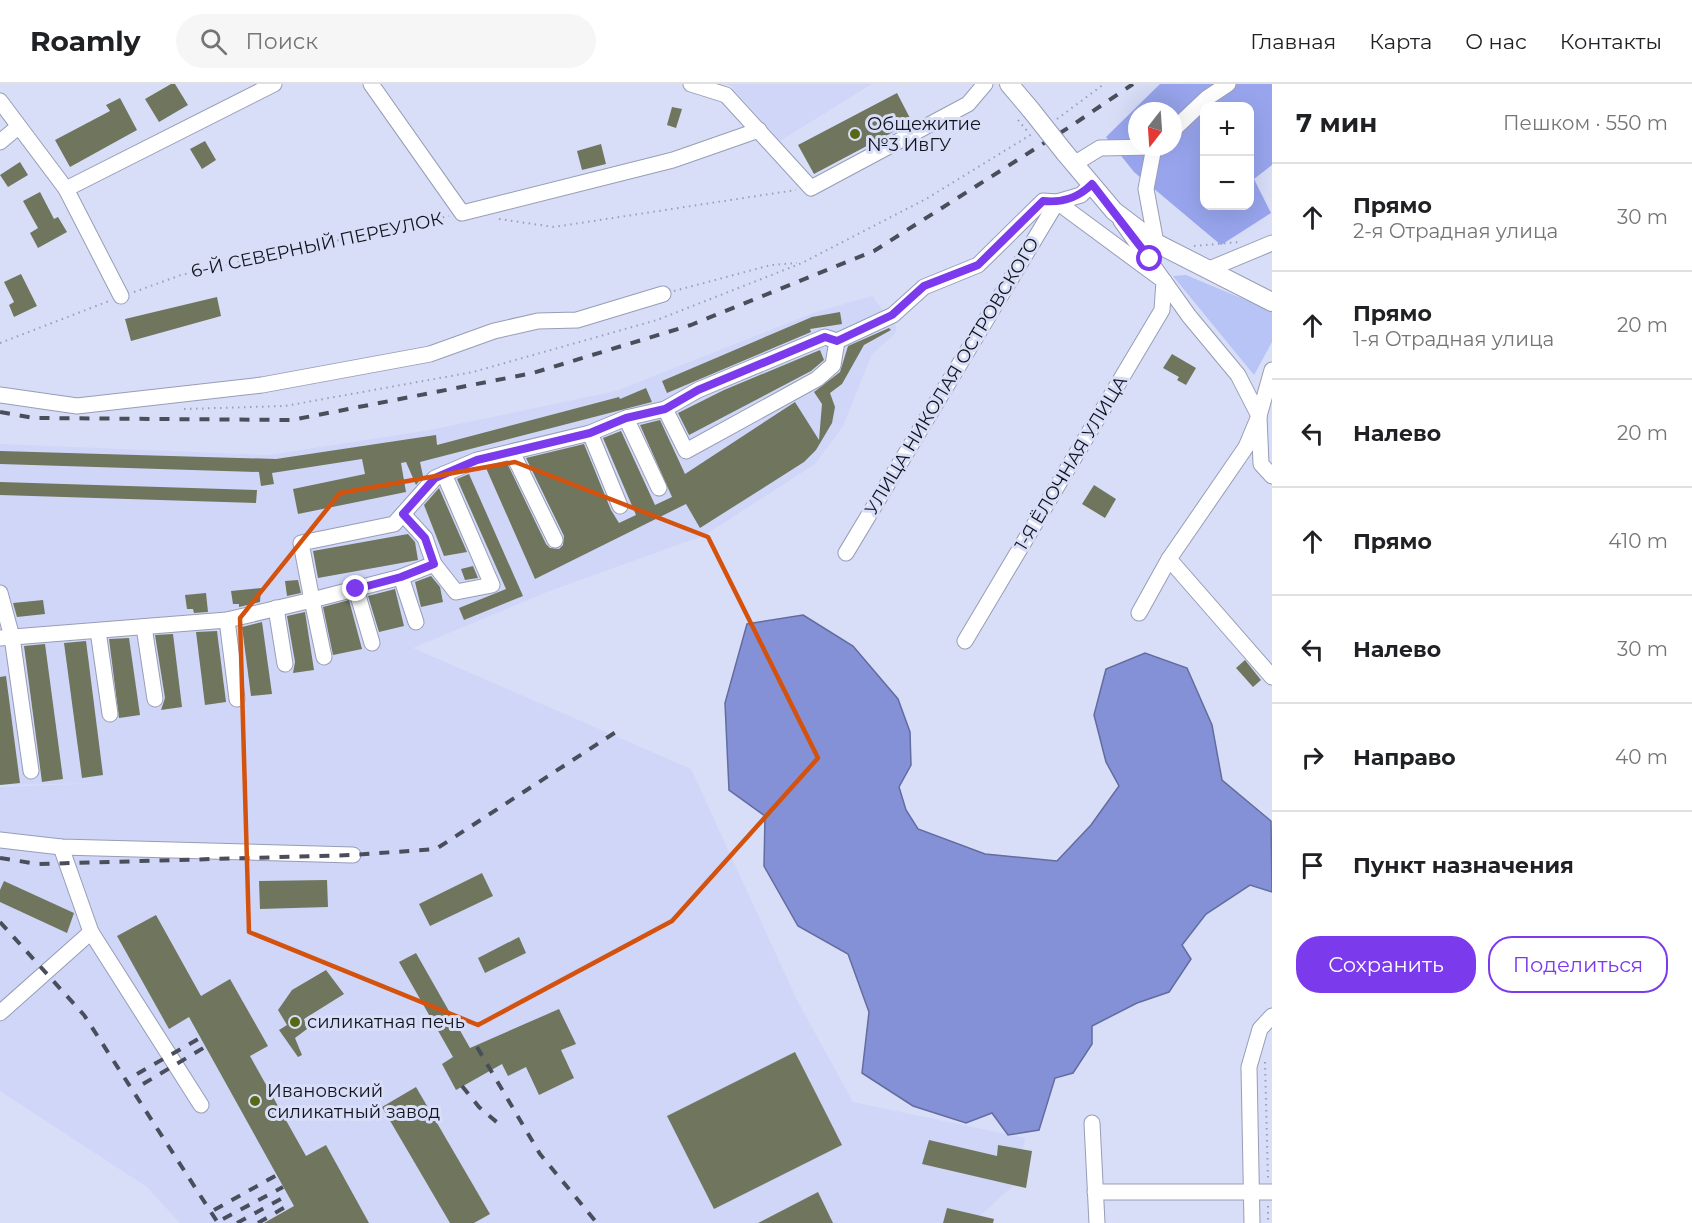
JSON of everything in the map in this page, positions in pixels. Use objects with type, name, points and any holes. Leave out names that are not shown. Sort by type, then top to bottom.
[{"type":"main road","points":[[1010,84],[1114,211],[1156,243],[1272,302]]},
{"type":"street","points":[[66,189],[274,84]]},
{"type":"street","points":[[371,84],[462,213],[673,160],[759,130]]},
{"type":"street","points":[[691,84],[726,95],[811,188],[969,104],[985,84]]},
{"type":"street","points":[[1182,122],[1208,98],[1228,84]]},
{"type":"street","points":[[0,101],[66,189],[121,296]]},
{"type":"street","points":[[0,142],[18,127]]},
{"type":"street","points":[[1070,159],[1100,148],[1128,147]]},
{"type":"street","points":[[1152,156],[1146,189],[1156,243]]},
{"type":"street","points":[[324,657],[301,543],[394,524],[435,478],[477,460],[590,433],[626,418],[665,409],[698,390],[825,337],[837,341],[892,315],[924,286],[978,265],[1043,201],[1057,202],[1081,195],[1092,184]]},
{"type":"street","points":[[1057,202],[1164,281]]},
{"type":"street","name":"УЛИЦА НИКОЛАЯ ОСТРОВСКОГО","points":[[846,553],[1057,202]]},
{"type":"street","points":[[1114,211],[1189,316],[1238,375],[1259,416],[1261,464],[1272,476]]},
{"type":"street","points":[[1207,270],[1268,245]]},
{"type":"street","name":"1-Я ЁЛОЧНАЯ УЛИЦА","points":[[965,641],[1162,310],[1164,281]]},
{"type":"street","points":[[0,396],[76,406],[262,385],[430,354],[494,331],[538,321],[577,320],[663,294]]},
{"type":"street","points":[[665,409],[686,451],[817,379],[833,365],[837,341]]},
{"type":"street","points":[[1140,613],[1169,559],[1246,447],[1259,416],[1272,370]]},
{"type":"street","points":[[626,418],[660,488]]},
{"type":"street","points":[[590,433],[620,506]]},
{"type":"street","points":[[512,452],[555,540]]},
{"type":"street","points":[[403,514],[425,538],[434,564],[456,592],[492,585],[444,474]]},
{"type":"street","points":[[1169,559],[1272,677]]},
{"type":"street","points":[[6,637],[227,620],[401,577],[434,564]]},
{"type":"street","points":[[401,577],[416,622]]},
{"type":"street","points":[[356,589],[372,642]]},
{"type":"street","points":[[0,593],[31,771]]},
{"type":"street","points":[[276,608],[285,664]]},
{"type":"street","points":[[227,620],[237,699]]},
{"type":"street","points":[[144,627],[155,699]]},
{"type":"street","points":[[98,631],[110,714]]},
{"type":"street","points":[[0,840],[61,847],[353,855]]},
{"type":"street","points":[[61,847],[91,932],[201,1105]]},
{"type":"street","points":[[0,1013],[91,932]]},
{"type":"street","points":[[1252,1223],[1249,1067],[1260,1029],[1272,1016]]},
{"type":"street","points":[[1092,1123],[1097,1223]]},
{"type":"street","points":[[1095,1192],[1270,1192]]},
{"type":"path","points":[[496,219],[554,227],[811,188]]},
{"type":"path","name":"6-Й СЕВЕРНЫЙ ПЕРЕУЛОК","points":[[0,343],[55,320],[182,275],[462,213]]},
{"type":"path","points":[[1192,246],[1232,241],[1268,245]]},
{"type":"path","points":[[663,294],[771,265],[802,263]]},
{"type":"path","points":[[1265,1053],[1270,1192],[1268,1223]]},
{"type":"highlighted area","points":[[515,462],[708,537],[818,758],[672,921],[478,1025],[249,932],[240,618],[340,493]]},
{"type":"shaded area","points":[[725,84],[872,84],[780,141],[731,86]]},
{"type":"shaded area","points":[[1160,84],[1272,84],[1272,165],[1254,179],[1271,213],[1221,245],[1134,172],[1106,137],[1128,115],[1128,156],[1182,156],[1182,102],[1142,102]]},
{"type":"shaded area","points":[[1186,275],[1272,311],[1272,342],[1254,375],[1173,276]]},
{"type":"shaded area","name":"Ивановский силикатный завод","points":[[872,296],[897,328],[895,334],[872,354],[843,426],[815,464],[705,535],[547,592],[413,648],[691,769],[797,1000],[853,1102],[1025,1138],[1017,1182],[980,1216],[979,1223],[180,1223],[147,1187],[0,1091],[0,787],[103,783],[0,785],[0,444],[269,455],[430,430],[616,391],[816,312]]},
{"type":"shaded area","points":[[803,615],[853,646],[898,699],[910,732],[911,765],[899,787],[906,810],[918,829],[985,854],[1057,861],[1091,825],[1119,786],[1106,762],[1094,715],[1106,669],[1145,653],[1187,668],[1212,725],[1222,780],[1271,821],[1272,892],[1250,885],[1206,914],[1182,945],[1191,959],[1169,992],[1137,1003],[1092,1026],[1092,1044],[1073,1073],[1055,1078],[1039,1130],[1008,1135],[992,1113],[966,1123],[913,1106],[862,1073],[869,1012],[848,954],[798,926],[764,866],[765,816],[729,790],[725,703],[747,624]]},
{"type":"building","points":[[175,84],[188,105],[159,122],[145,99]]},
{"type":"building","name":"Общежитие №3 ИвГУ","points":[[897,93],[912,122],[814,174],[798,145]]},
{"type":"building","points":[[120,98],[137,130],[70,167],[55,140],[110,111],[106,105]]},
{"type":"building","points":[[672,107],[682,109],[676,128],[667,125]]},
{"type":"building","points":[[205,141],[216,160],[202,169],[190,149]]},
{"type":"building","points":[[601,144],[606,164],[582,170],[577,151]]},
{"type":"building","points":[[20,162],[28,175],[8,187],[0,175]]},
{"type":"building","points":[[40,192],[54,219],[58,217],[67,232],[38,248],[30,233],[38,228],[23,201]]},
{"type":"building","points":[[21,274],[37,306],[14,317],[9,305],[14,302],[4,282]]},
{"type":"building","points":[[217,297],[221,316],[131,341],[125,319]]},
{"type":"building","points":[[840,312],[842,324],[810,329],[811,332],[667,393],[662,381],[812,317]]},
{"type":"building","points":[[889,328],[891,330],[864,345],[842,384],[830,393],[835,407],[832,423],[816,450],[804,462],[700,528],[686,504],[535,579],[486,468],[507,463],[546,544],[550,548],[559,549],[563,545],[564,536],[526,458],[584,444],[611,510],[619,523],[636,515],[603,438],[621,431],[655,505],[672,497],[640,425],[660,420],[685,474],[795,402],[819,440],[822,404],[814,392],[840,372],[848,346]]},
{"type":"building","points":[[820,350],[824,360],[811,371],[689,435],[678,413],[724,390]]},
{"type":"building","points":[[1172,354],[1196,368],[1186,385],[1177,380],[1179,377],[1163,368]]},
{"type":"building","points":[[646,388],[652,402],[420,462],[423,476],[416,485],[406,462],[401,463],[406,492],[298,514],[293,489],[365,474],[362,459],[272,473],[274,484],[261,486],[259,472],[0,464],[0,451],[276,459],[436,435],[437,445],[619,397],[620,399]]},
{"type":"building","points":[[469,474],[523,596],[464,620],[459,608],[506,589],[457,479]]},
{"type":"building","points":[[0,482],[257,490],[256,503],[0,495]]},
{"type":"building","points":[[1094,485],[1116,499],[1105,518],[1082,504]]},
{"type":"building","points":[[439,488],[467,552],[444,556],[424,505]]},
{"type":"building","points":[[408,534],[415,542],[418,560],[318,578],[313,551]]},
{"type":"building","points":[[473,566],[478,578],[465,580],[461,569]]},
{"type":"building","points":[[431,576],[440,587],[443,602],[421,607],[415,582]]},
{"type":"building","points":[[298,580],[301,593],[287,596],[285,581]]},
{"type":"building","points":[[261,588],[260,602],[239,607],[239,604],[233,604],[231,591]]},
{"type":"building","points":[[395,589],[404,626],[379,632],[368,596]]},
{"type":"building","points":[[206,593],[208,612],[194,613],[193,609],[187,609],[185,595]]},
{"type":"building","points":[[43,600],[45,614],[17,617],[13,603]]},
{"type":"building","points":[[349,600],[362,649],[333,655],[323,607]]},
{"type":"building","points":[[305,612],[314,670],[293,673],[295,662],[287,616]]},
{"type":"building","points":[[262,622],[272,694],[251,696],[242,627]]},
{"type":"building","points":[[217,631],[226,702],[205,705],[196,632]]},
{"type":"building","points":[[173,634],[182,707],[161,710],[165,698],[155,635]]},
{"type":"building","points":[[129,638],[140,715],[119,718],[109,639]]},
{"type":"building","points":[[86,641],[103,775],[82,778],[64,643]]},
{"type":"building","points":[[45,644],[63,779],[42,782],[24,646]]},
{"type":"building","points":[[1245,660],[1261,680],[1253,687],[1236,668]]},
{"type":"building","points":[[6,676],[20,783],[0,785],[0,677]]},
{"type":"building","points":[[482,873],[493,896],[430,926],[419,904]]},
{"type":"building","points":[[327,880],[328,907],[260,909],[259,881]]},
{"type":"building","points":[[4,881],[74,913],[67,933],[0,902],[0,890]]},
{"type":"building","name":"Ивановский силикатный завод","points":[[156,915],[201,996],[230,979],[268,1046],[250,1056],[306,1156],[326,1145],[369,1223],[264,1223],[294,1206],[189,1017],[169,1029],[117,936]]},
{"type":"building","points":[[519,937],[526,953],[485,973],[478,958]]},
{"type":"building","points":[[416,953],[470,1048],[559,1009],[576,1044],[561,1050],[574,1078],[539,1095],[526,1067],[508,1076],[502,1064],[456,1090],[442,1064],[453,1057],[399,962]]},
{"type":"building","name":"силикатная печь","points":[[326,970],[344,994],[304,1019],[307,1029],[295,1038],[302,1055],[298,1057],[279,1030],[287,1025],[278,1010],[292,990]]},
{"type":"building","points":[[795,1052],[842,1145],[714,1209],[667,1116]]},
{"type":"building","points":[[416,1087],[490,1214],[474,1223],[450,1223],[382,1107]]},
{"type":"building","points":[[929,1140],[997,1156],[998,1145],[1032,1151],[1026,1188],[922,1164]]},
{"type":"building","points":[[818,1192],[833,1223],[758,1223]]},
{"type":"building","points":[[947,1208],[994,1219],[993,1223],[943,1223]]},
{"type":"railway","points":[[0,412],[34,418],[292,420],[533,373],[691,325],[874,251],[1133,84]]},
{"type":"railway","points":[[0,858],[38,864],[353,855],[436,849],[622,728]]},
{"type":"railway","points":[[0,922],[84,1015],[218,1223]]},
{"type":"railway","points":[[137,1074],[200,1038]]},
{"type":"railway","points":[[143,1084],[205,1047]]},
{"type":"railway","points":[[477,1047],[540,1154],[597,1223]]},
{"type":"railway","points":[[462,1086],[479,1107],[499,1124]]},
{"type":"railway","points":[[214,1210],[277,1175]]},
{"type":"railway","points":[[223,1219],[283,1187]]},
{"type":"railway","points":[[237,1223],[288,1195]]},
{"type":"railway","points":[[258,1223],[292,1203]]},
{"type":"place","name":"Общежитие №3 ИвГУ","points":[[855,134]]},
{"type":"place","name":"силикатная печь","points":[[295,1022]]},
{"type":"place","name":"Ивановский силикатный завод","points":[[255,1101]]},
{"type":"route","points":[[356,589],[401,577],[434,564],[425,538],[403,514],[435,478],[477,460],[590,433],[626,418],[665,409],[698,390],[825,337],[837,341],[892,315],[924,286],[978,265],[1043,201],[1057,202],[1081,195],[1092,184],[1150,259]]}]
